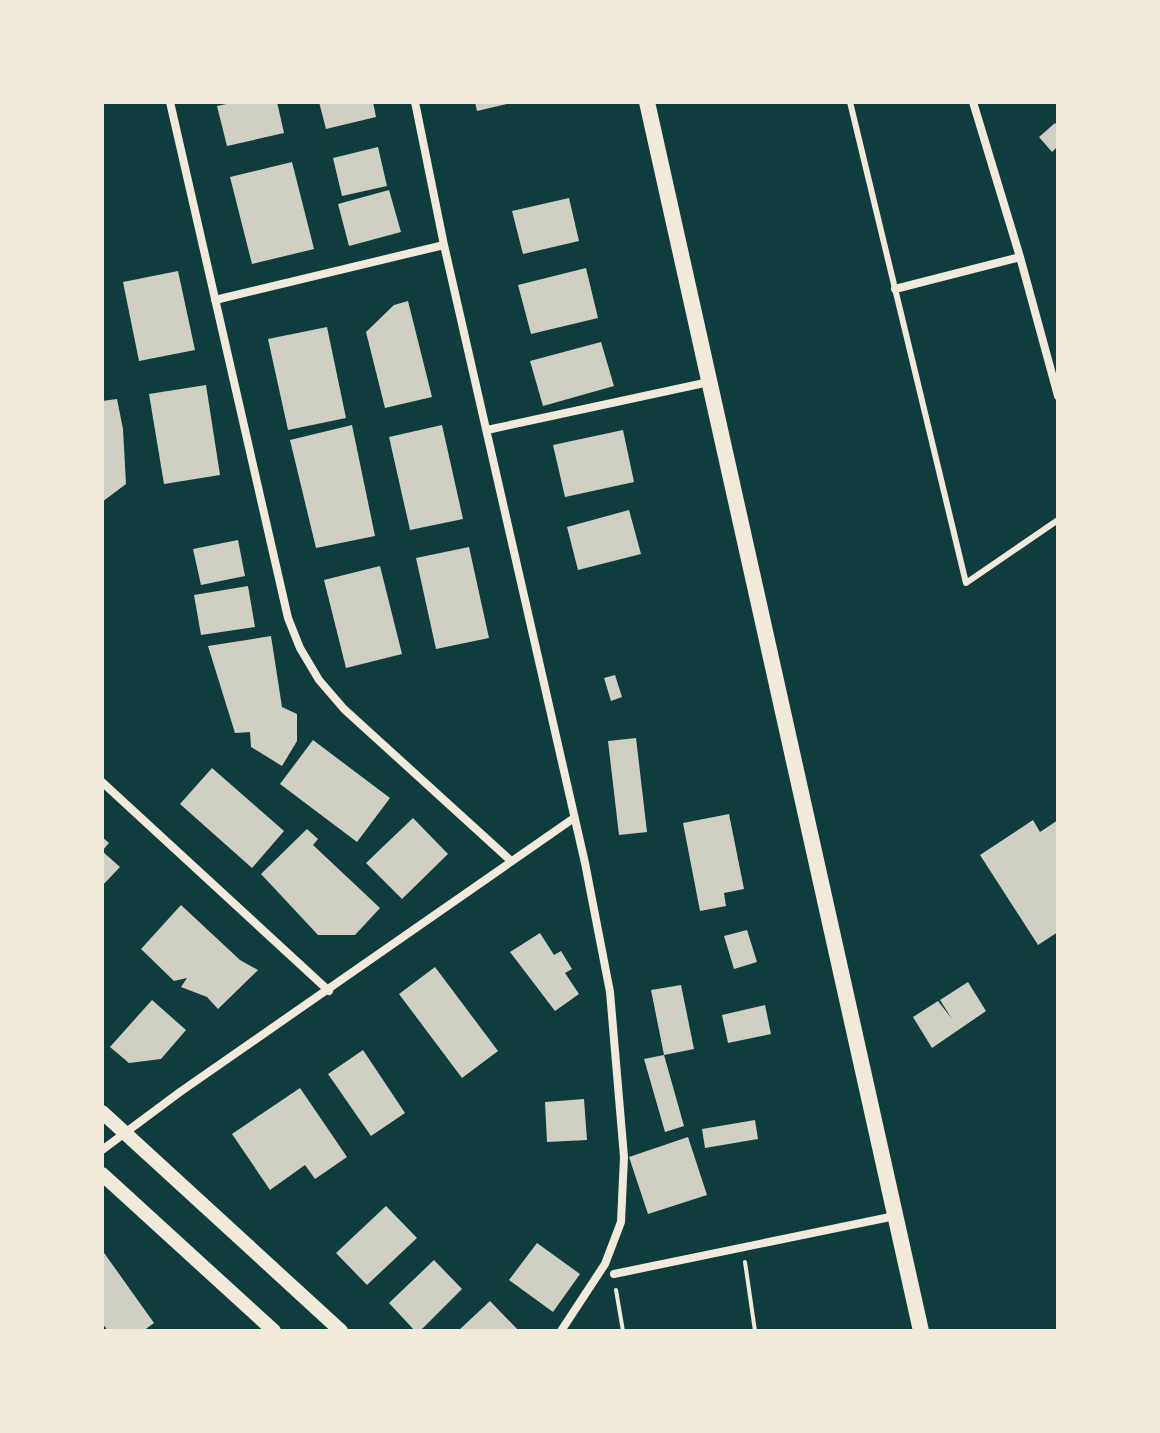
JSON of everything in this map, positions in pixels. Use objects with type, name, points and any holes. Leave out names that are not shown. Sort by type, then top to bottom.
[{"type":"main road","points":[[647,102],[921,1331]]},
{"type":"street","points":[[170,102],[288,618],[300,648],[319,680],[344,709],[510,860]]},
{"type":"street","points":[[415,102],[610,992],[619,1080],[623,1182],[621,1222],[610,1254],[561,1331]]},
{"type":"street","points":[[973,102],[1058,396]]},
{"type":"street","points":[[215,300],[444,245]]},
{"type":"street","points":[[895,289],[1020,257]]},
{"type":"street","points":[[487,430],[709,382]]},
{"type":"street","points":[[102,782],[329,991]]},
{"type":"street","points":[[102,1150],[510,860],[574,818]]},
{"type":"street","points":[[102,1112],[341,1331]]},
{"type":"street","points":[[102,1174],[274,1331]]},
{"type":"street","points":[[614,1274],[895,1216]]},
{"type":"lane","points":[[850,102],[966,583],[1058,520]]},
{"type":"path","points":[[744,1257],[755,1331]]},
{"type":"building","points":[[236,102],[277,102],[284,133],[227,146],[217,106]]},
{"type":"building","points":[[319,102],[373,102],[376,117],[326,129]]},
{"type":"building","points":[[475,102],[511,102],[511,103],[477,111]]},
{"type":"building","points":[[1055,123],[1058,127],[1058,146],[1052,152],[1039,137]]},
{"type":"building","points":[[378,147],[387,186],[342,196],[333,158]]},
{"type":"building","points":[[292,162],[314,249],[252,264],[230,177]]},
{"type":"building","points":[[389,190],[401,232],[349,246],[338,204]]},
{"type":"building","points":[[569,198],[579,241],[523,254],[512,211]]},
{"type":"building","points":[[586,268],[598,318],[531,334],[518,285]]},
{"type":"building","points":[[178,271],[195,350],[139,361],[123,282]]},
{"type":"building","points":[[408,301],[432,397],[385,408],[366,332],[394,305]]},
{"type":"building","points":[[327,327],[346,418],[288,430],[268,339]]},
{"type":"building","points":[[601,342],[614,386],[543,406],[530,361]]},
{"type":"building","points":[[206,385],[220,475],[164,484],[149,394]]},
{"type":"building","points":[[117,399],[123,429],[126,484],[102,502],[102,401]]},
{"type":"building","points":[[352,425],[375,536],[316,548],[290,440]]},
{"type":"building","points":[[442,425],[463,519],[410,530],[389,437]]},
{"type":"building","points":[[623,430],[634,482],[565,497],[553,445]]},
{"type":"building","points":[[629,510],[641,554],[578,570],[567,527]]},
{"type":"building","points":[[238,540],[245,576],[201,585],[193,549]]},
{"type":"building","points":[[469,547],[489,638],[436,649],[416,558]]},
{"type":"building","points":[[380,566],[402,654],[346,668],[324,580]]},
{"type":"building","points":[[248,586],[255,627],[201,635],[194,595]]},
{"type":"building","points":[[271,636],[282,707],[297,714],[297,741],[282,766],[251,747],[250,732],[235,733],[208,646]]},
{"type":"building","points":[[615,675],[622,697],[611,701],[604,678]]},
{"type":"building","points":[[636,738],[647,832],[619,835],[608,741]]},
{"type":"building","points":[[313,740],[390,798],[357,842],[280,784]]},
{"type":"building","points":[[212,768],[284,831],[252,868],[180,804]]},
{"type":"building","points":[[729,814],[744,889],[724,893],[726,906],[700,911],[683,823]]},
{"type":"building","points":[[413,818],[448,854],[402,899],[366,863]]},
{"type":"building","points":[[1033,820],[1040,832],[1058,820],[1058,932],[1038,945],[980,855]]},
{"type":"building","points":[[307,829],[318,839],[313,845],[380,908],[355,935],[318,935],[261,874]]},
{"type":"building","points":[[102,837],[109,843],[102,851]]},
{"type":"building","points":[[102,851],[120,867],[102,886]]},
{"type":"building","points":[[181,905],[240,960],[258,970],[218,1009],[207,997],[181,987],[187,978],[174,981],[141,949]]},
{"type":"building","points":[[747,930],[757,962],[734,969],[724,936]]},
{"type":"building","points":[[540,933],[554,955],[561,951],[572,969],[565,973],[579,994],[555,1011],[510,952]]},
{"type":"building","points":[[435,967],[498,1051],[462,1078],[399,994]]},
{"type":"building","points":[[968,982],[986,1011],[932,1048],[913,1017],[938,1001],[952,1019],[940,1000]]},
{"type":"building","points":[[681,985],[694,1049],[664,1055],[651,990]]},
{"type":"building","points":[[152,1000],[186,1030],[161,1059],[129,1063],[110,1047]]},
{"type":"building","points":[[765,1005],[771,1034],[728,1043],[722,1015]]},
{"type":"building","points":[[363,1050],[405,1113],[371,1136],[328,1074]]},
{"type":"building","points":[[664,1055],[684,1126],[665,1132],[644,1059]]},
{"type":"building","points":[[300,1088],[347,1157],[315,1179],[305,1165],[270,1190],[232,1134]]},
{"type":"building","points":[[584,1099],[587,1140],[547,1142],[545,1102]]},
{"type":"building","points":[[755,1120],[758,1139],[705,1148],[702,1129]]},
{"type":"building","points":[[688,1137],[707,1195],[648,1214],[629,1157]]},
{"type":"building","points":[[386,1206],[417,1238],[367,1285],[336,1253]]},
{"type":"building","points":[[537,1243],[580,1274],[553,1312],[509,1280]]},
{"type":"building","points":[[102,1250],[154,1323],[143,1331],[108,1331],[102,1323]]},
{"type":"building","points":[[434,1260],[462,1289],[420,1331],[415,1331],[389,1303]]},
{"type":"building","points":[[490,1301],[519,1331],[458,1331]]}]
